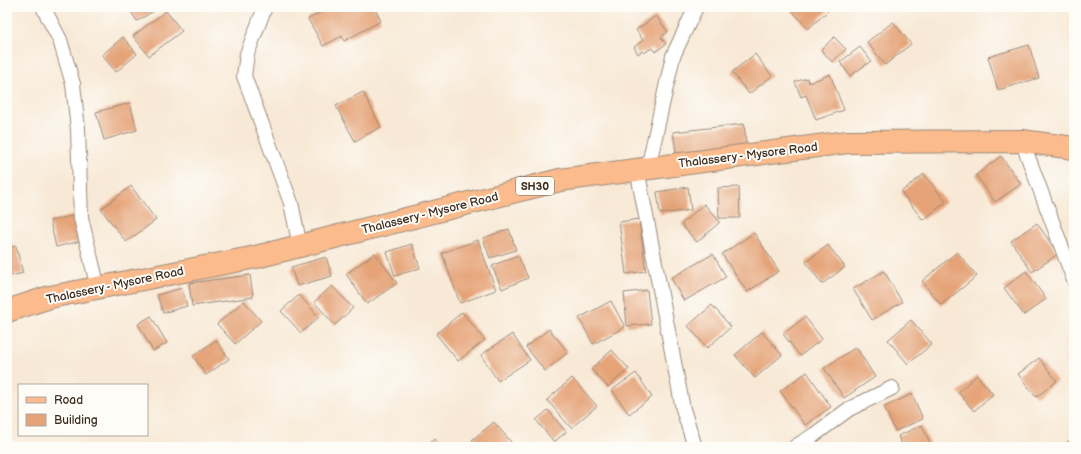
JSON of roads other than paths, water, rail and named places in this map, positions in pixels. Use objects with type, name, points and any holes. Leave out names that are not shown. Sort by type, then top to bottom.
[{"type":"main road","name":"Thalassery - Mysore Road","points":[[7,311],[50,297],[256,257],[560,180],[848,142],[1022,141],[1074,148]]},
{"type":"street","points":[[43,7],[60,40],[73,84],[78,130],[81,218],[98,288]]},
{"type":"street","points":[[265,7],[247,54],[244,76],[291,203],[300,246]]},
{"type":"street","points":[[695,447],[683,409],[642,169],[673,56],[696,7]]},
{"type":"street","points":[[1022,141],[1074,280]]},
{"type":"street","points":[[796,447],[849,410],[892,388]]}]
